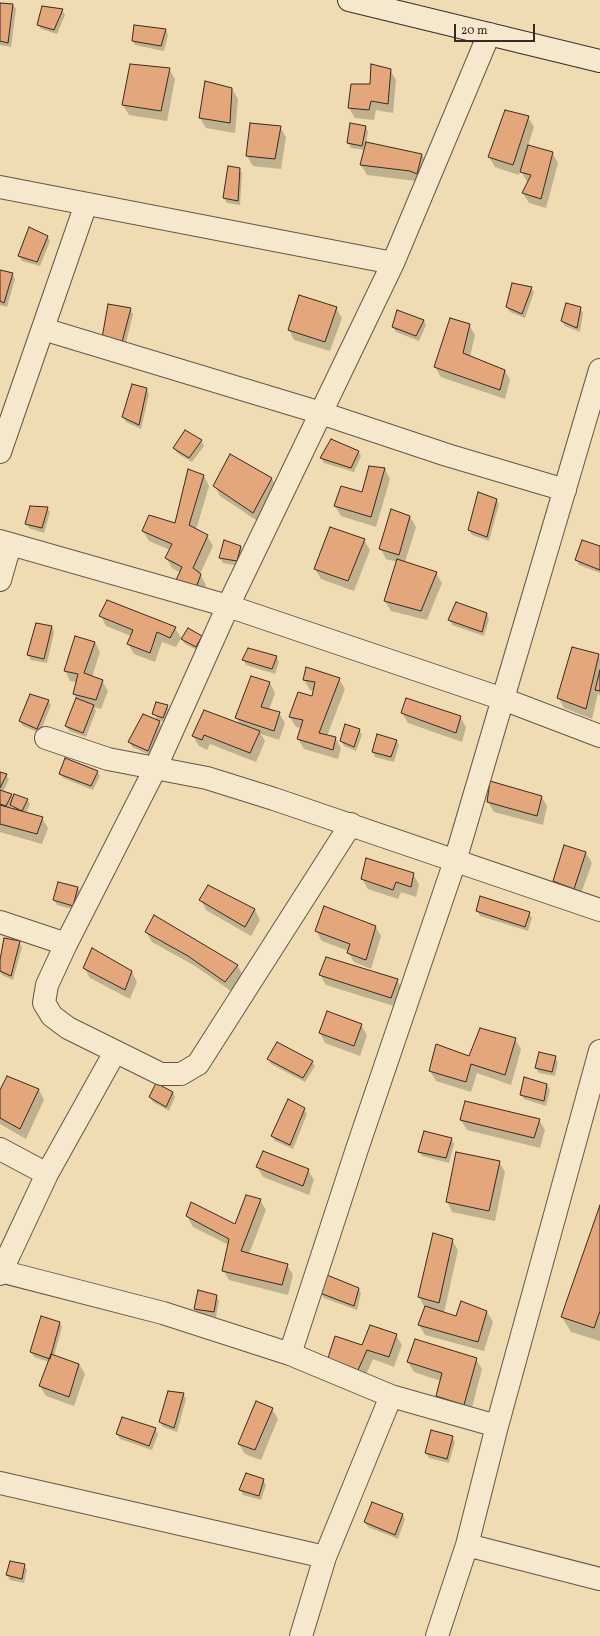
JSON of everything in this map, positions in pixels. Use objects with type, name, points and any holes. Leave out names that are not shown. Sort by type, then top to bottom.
[{"type":"street","points":[[350,0],[600,61]]},
{"type":"street","points":[[351,824],[198,1064],[181,1074],[161,1074],[68,1028],[52,1016],[44,1003],[47,985],[66,944],[155,769],[228,606],[393,263],[489,34]]},
{"type":"street","points":[[0,187],[393,263]]},
{"type":"street","points":[[0,452],[86,204]]},
{"type":"street","points":[[43,329],[321,413],[565,490]]},
{"type":"street","points":[[290,1354],[357,1149],[455,861],[600,370]]},
{"type":"street","points":[[0,580],[5,543],[228,606],[504,699],[600,736]]},
{"type":"street","points":[[46,738],[108,759],[207,778],[351,824],[600,910]]},
{"type":"street","points":[[0,922],[66,944]]},
{"type":"street","points":[[437,1636],[467,1545],[497,1426],[600,1051]]},
{"type":"street","points":[[115,1052],[47,1174],[0,1272],[163,1313],[290,1354],[391,1396],[497,1426]]},
{"type":"street","points":[[0,1149],[47,1174]]},
{"type":"street","points":[[301,1636],[325,1557],[391,1396]]},
{"type":"street","points":[[0,1483],[325,1557]]},
{"type":"street","points":[[467,1545],[600,1579]]},
{"type":"building","points":[[0,3],[13,4],[8,43],[0,41]]},
{"type":"building","points":[[42,6],[63,9],[54,30],[37,25]]},
{"type":"building","points":[[134,25],[166,29],[161,46],[132,41]]},
{"type":"building","points":[[130,64],[170,68],[161,111],[122,105]]},
{"type":"building","points":[[371,64],[391,69],[388,104],[371,101],[369,110],[348,108],[351,84],[370,84]]},
{"type":"building","points":[[205,81],[232,88],[230,123],[199,118]]},
{"type":"building","points":[[505,110],[529,116],[513,165],[488,157]]},
{"type":"building","points":[[250,123],[281,126],[275,159],[246,156]]},
{"type":"building","points":[[350,123],[366,126],[362,146],[347,143]]},
{"type":"building","points":[[366,142],[422,154],[417,174],[410,171],[360,165]]},
{"type":"building","points":[[528,145],[553,152],[541,199],[522,193],[531,175],[520,172]]},
{"type":"building","points":[[228,166],[240,168],[238,201],[223,198]]},
{"type":"building","points":[[29,227],[48,236],[37,262],[18,256]]},
{"type":"building","points":[[0,270],[13,273],[4,303],[0,301]]},
{"type":"building","points":[[512,283],[532,287],[522,314],[506,307]]},
{"type":"building","points":[[299,295],[337,307],[325,342],[288,330]]},
{"type":"building","points":[[566,303],[581,307],[577,328],[561,321]]},
{"type":"building","points":[[108,304],[131,308],[122,342],[102,338]]},
{"type":"building","points":[[397,310],[424,320],[416,336],[392,327]]},
{"type":"building","points":[[450,318],[470,324],[463,353],[505,370],[500,390],[434,367]]},
{"type":"building","points":[[132,384],[147,388],[139,425],[122,417]]},
{"type":"building","points":[[185,430],[202,440],[189,458],[173,448]]},
{"type":"building","points":[[331,439],[359,451],[351,468],[320,458]]},
{"type":"building","points":[[230,454],[272,478],[253,513],[213,486]]},
{"type":"building","points":[[369,466],[385,468],[371,517],[334,506],[341,486],[362,492]]},
{"type":"building","points":[[188,469],[204,475],[189,525],[208,535],[193,568],[201,574],[196,588],[176,580],[182,567],[165,558],[172,544],[142,531],[149,515],[175,523]]},
{"type":"building","points":[[478,492],[497,499],[487,537],[468,530]]},
{"type":"building","points":[[30,506],[48,507],[42,528],[25,524]]},
{"type":"building","points":[[391,509],[410,516],[399,555],[379,549]]},
{"type":"building","points":[[330,527],[365,539],[348,581],[314,569]]},
{"type":"building","points":[[224,540],[241,546],[237,561],[219,558]]},
{"type":"building","points":[[582,540],[600,546],[600,570],[575,560]]},
{"type":"building","points":[[397,559],[437,572],[421,611],[384,601]]},
{"type":"building","points":[[107,600],[176,627],[170,638],[157,632],[150,653],[127,644],[133,630],[99,616]]},
{"type":"building","points":[[456,602],[487,613],[482,632],[448,620]]},
{"type":"building","points":[[36,623],[52,626],[44,659],[27,655]]},
{"type":"building","points":[[188,628],[202,636],[196,647],[181,639]]},
{"type":"building","points":[[75,636],[95,642],[84,673],[103,680],[96,700],[73,694],[78,674],[64,671]]},
{"type":"building","points":[[572,647],[599,654],[586,709],[557,698]]},
{"type":"building","points":[[248,648],[277,656],[272,669],[242,660]]},
{"type":"building","points":[[306,667],[340,678],[319,733],[336,737],[333,750],[297,739],[303,720],[289,717],[298,692],[312,696],[315,682],[303,680]]},
{"type":"building","points":[[600,670],[600,691],[595,690]]},
{"type":"building","points":[[251,676],[270,682],[261,707],[280,712],[274,731],[235,718]]},
{"type":"building","points":[[30,694],[49,700],[37,729],[19,721]]},
{"type":"building","points":[[76,698],[94,705],[83,733],[65,726]]},
{"type":"building","points":[[406,698],[461,716],[456,733],[401,713]]},
{"type":"building","points":[[156,702],[168,705],[163,718],[152,714]]},
{"type":"building","points":[[204,710],[260,731],[250,753],[204,735],[202,740],[192,736]]},
{"type":"building","points":[[143,714],[160,721],[148,751],[128,742]]},
{"type":"building","points":[[345,724],[360,729],[354,747],[340,741]]},
{"type":"building","points":[[377,734],[397,740],[391,757],[372,752]]},
{"type":"building","points":[[65,758],[98,771],[91,786],[59,774]]},
{"type":"building","points":[[0,772],[7,774],[0,788]]},
{"type":"building","points":[[490,781],[542,796],[537,816],[487,802]]},
{"type":"building","points":[[0,790],[12,794],[6,806],[0,804]]},
{"type":"building","points":[[14,794],[28,799],[22,811],[10,805]]},
{"type":"building","points":[[0,805],[43,817],[37,834],[0,824]]},
{"type":"building","points":[[564,845],[586,852],[574,889],[553,881]]},
{"type":"building","points":[[366,858],[414,873],[411,887],[396,882],[393,890],[361,879]]},
{"type":"building","points":[[58,882],[78,887],[73,906],[53,900]]},
{"type":"building","points":[[208,885],[255,909],[245,927],[199,900]]},
{"type":"building","points":[[480,896],[530,912],[525,927],[476,911]]},
{"type":"building","points":[[324,906],[376,926],[366,960],[347,953],[350,944],[315,931]]},
{"type":"building","points":[[154,915],[238,965],[225,982],[188,956],[145,932]]},
{"type":"building","points":[[4,938],[20,941],[11,976],[0,971],[0,960]]},
{"type":"building","points":[[92,948],[132,971],[125,990],[83,968]]},
{"type":"building","points":[[326,957],[398,979],[391,998],[319,975]]},
{"type":"building","points":[[327,1011],[362,1024],[354,1046],[319,1033]]},
{"type":"building","points":[[480,1028],[516,1038],[505,1075],[471,1064],[466,1082],[429,1071],[436,1044],[469,1056]]},
{"type":"building","points":[[277,1042],[313,1061],[303,1078],[267,1059]]},
{"type":"building","points":[[539,1052],[556,1056],[552,1072],[535,1068]]},
{"type":"building","points":[[7,1076],[39,1089],[20,1129],[0,1118],[0,1090]]},
{"type":"building","points":[[524,1077],[547,1084],[544,1101],[520,1095]]},
{"type":"building","points":[[156,1083],[173,1092],[166,1107],[149,1097]]},
{"type":"building","points":[[288,1099],[305,1108],[290,1145],[271,1136]]},
{"type":"building","points":[[465,1101],[540,1119],[534,1138],[460,1120]]},
{"type":"building","points":[[424,1131],[452,1138],[446,1158],[418,1152]]},
{"type":"building","points":[[263,1151],[309,1169],[303,1186],[256,1167]]},
{"type":"building","points":[[456,1152],[500,1161],[489,1211],[446,1202]]},
{"type":"building","points":[[246,1195],[261,1199],[241,1251],[288,1264],[282,1285],[222,1271],[229,1239],[186,1216],[191,1202],[235,1224]]},
{"type":"building","points":[[600,1205],[600,1311],[594,1328],[561,1317]]},
{"type":"building","points":[[433,1233],[453,1239],[439,1303],[418,1297]]},
{"type":"building","points":[[327,1275],[359,1288],[354,1306],[320,1293]]},
{"type":"building","points":[[198,1290],[217,1295],[214,1312],[194,1309]]},
{"type":"building","points":[[461,1301],[487,1311],[478,1342],[418,1325],[425,1306],[456,1316]]},
{"type":"building","points":[[41,1316],[60,1322],[50,1359],[30,1352]]},
{"type":"building","points":[[370,1325],[397,1334],[389,1357],[367,1350],[358,1370],[328,1358],[335,1336],[362,1345]]},
{"type":"building","points":[[415,1339],[477,1358],[464,1405],[436,1396],[442,1373],[407,1362]]},
{"type":"building","points":[[51,1354],[79,1364],[69,1397],[39,1386]]},
{"type":"building","points":[[168,1391],[184,1393],[174,1428],[159,1422]]},
{"type":"building","points":[[256,1401],[273,1408],[255,1450],[238,1444]]},
{"type":"building","points":[[122,1417],[156,1428],[149,1446],[116,1434]]},
{"type":"building","points":[[431,1430],[453,1436],[447,1459],[425,1453]]},
{"type":"building","points":[[246,1473],[264,1479],[259,1496],[239,1490]]},
{"type":"building","points":[[372,1502],[403,1514],[395,1535],[364,1522]]},
{"type":"building","points":[[10,1561],[25,1564],[22,1579],[6,1575]]}]
